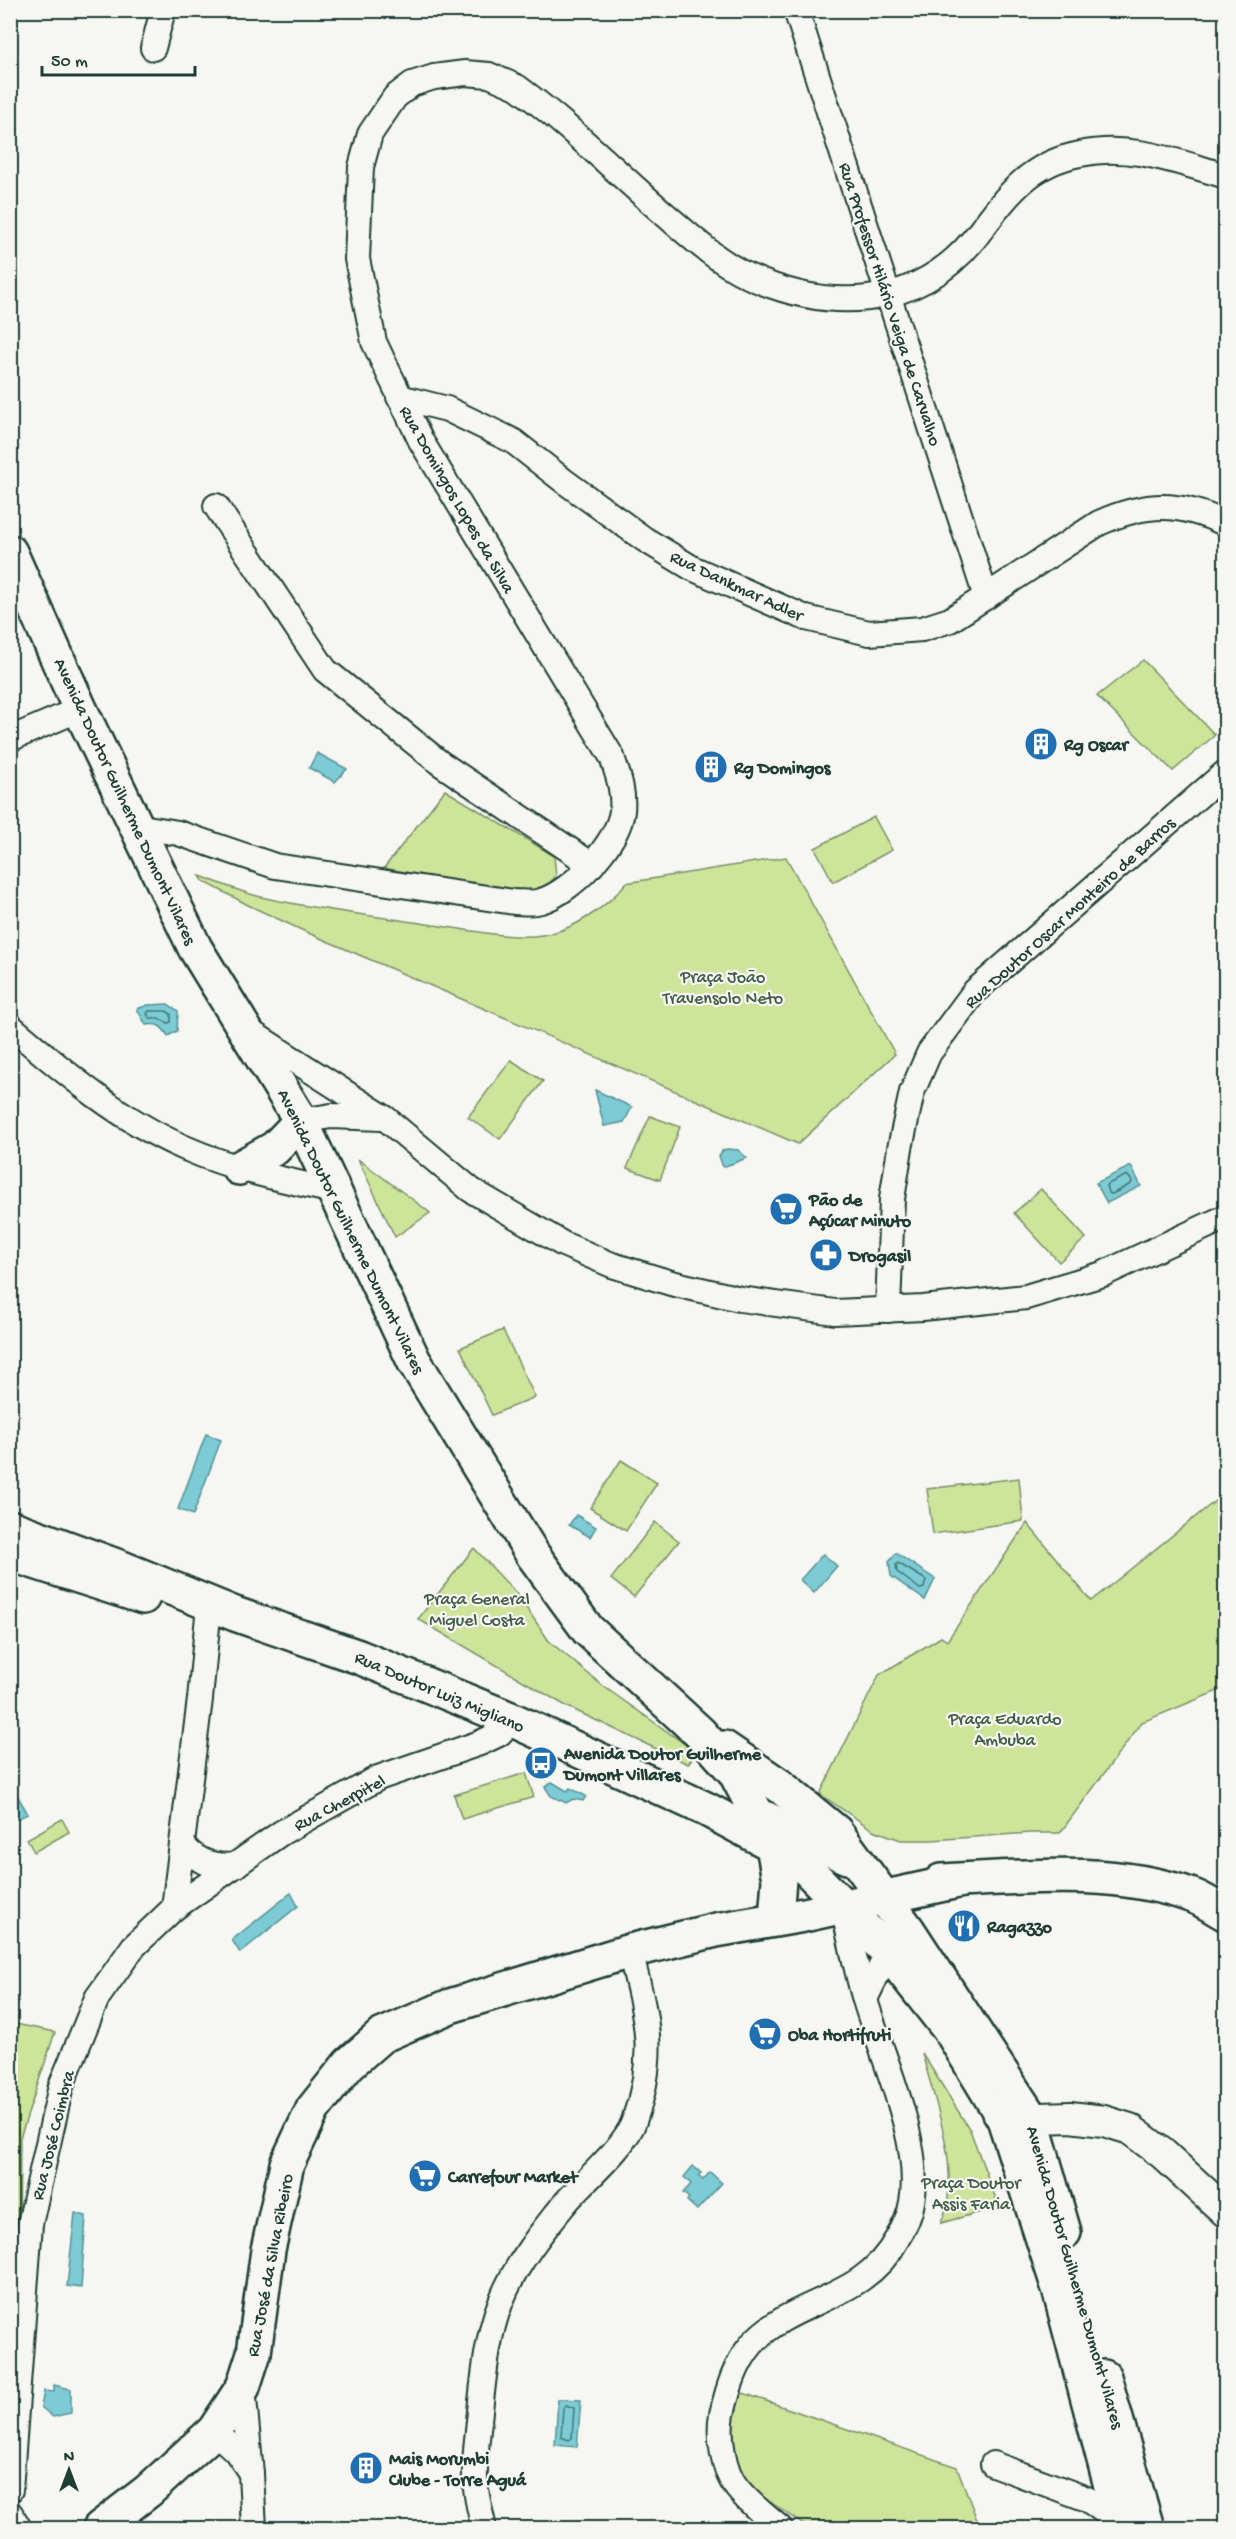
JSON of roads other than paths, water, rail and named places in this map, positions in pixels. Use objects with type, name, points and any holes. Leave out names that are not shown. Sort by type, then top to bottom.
[{"type":"main road","name":"Avenida Doutor Guilherme Dumont Vilares","points":[[10,552],[80,709],[195,948],[247,1029],[301,1121],[414,1361],[533,1555],[588,1630],[700,1732],[735,1772],[755,1814],[870,1880]]},
{"type":"main road","points":[[239,1168],[275,1148],[301,1121]]},
{"type":"main road","name":"Rua Doutor Luiz Migliano","points":[[10,1527],[122,1568],[221,1612]]},
{"type":"main road","name":"Rua Doutor Luiz Migliano","points":[[10,1554],[109,1587],[221,1612],[359,1657],[513,1720],[706,1809],[773,1845]]},
{"type":"main road","name":"Avenida Doutor Guilherme Dumont Vilares","points":[[700,1732],[780,1786],[836,1832],[870,1880],[898,1941],[952,2033],[1017,2118],[1059,2289],[1130,2527]]},
{"type":"main road","name":"Rua Doutor Luiz Migliano","points":[[706,1809],[755,1814]]},
{"type":"main road","points":[[755,1814],[773,1845],[779,1880],[777,1905]]},
{"type":"main road","name":"Avenida Doutor Guilherme Dumont Vilares","points":[[773,1845],[807,1869],[836,1899],[898,1941]]},
{"type":"main road","points":[[836,1899],[870,1880],[927,1885],[963,1880],[1049,1876],[1121,1878],[1194,1896],[1226,1914]]},
{"type":"main road","points":[[870,1880],[927,1885]]},
{"type":"main road","points":[[898,1941],[927,1885]]},
{"type":"main road","name":"Rua José da Silva Ribeiro","points":[[716,1930],[777,1905],[836,1899]]},
{"type":"main road","name":"Rua José da Silva Ribeiro","points":[[100,2529],[148,2491],[214,2431],[243,2387],[254,2353],[268,2250],[287,2164],[314,2109],[349,2064],[381,2036],[450,2006],[630,1951],[836,1899]]},
{"type":"street","points":[[153,48],[163,10]]},
{"type":"street","name":"Rua Professor Hilário Veiga de Carvalho","points":[[796,10],[986,597]]},
{"type":"street","name":"Rua Domingos Lopes da Silva","points":[[135,826],[178,833],[275,866],[514,902],[539,902],[557,894],[592,865],[617,831],[622,813],[623,793],[612,757],[421,441],[374,342],[357,260],[361,168],[370,134],[395,97],[412,84],[434,77],[465,73],[489,75],[517,87],[705,249],[746,275],[779,289],[808,297],[850,301],[888,296],[936,274],[953,261],[1020,181],[1047,166],[1078,154],[1108,149],[1142,152],[1226,176]]},
{"type":"street","name":"Rua Dankmar Adler","points":[[399,397],[447,409],[513,441],[564,482],[661,551],[692,568],[806,618],[869,633],[922,629],[950,620],[1099,523],[1125,511],[1152,506],[1179,507],[1204,513],[1226,524]]},
{"type":"street","points":[[216,506],[325,670],[440,763],[592,865]]},
{"type":"street","points":[[10,739],[80,709]]},
{"type":"street","name":"Rua Doutor Oscar Monteiro de Barros","points":[[888,1310],[892,1199],[912,1092],[929,1053],[975,991],[1226,772]]},
{"type":"street","points":[[10,1026],[84,1086],[127,1117],[186,1149],[254,1173],[334,1191]]},
{"type":"street","points":[[247,1029],[385,1118],[471,1190],[563,1244],[612,1265],[671,1283],[740,1299],[835,1312],[888,1310],[1026,1297],[1102,1274],[1226,1217]]},
{"type":"street","points":[[301,1121],[331,1116],[385,1118]]},
{"type":"street","points":[[174,1908],[201,1700],[221,1612]]},
{"type":"street","name":"Rua Cherpitel","points":[[174,1908],[280,1833],[378,1778],[480,1743],[499,1734],[513,1720]]},
{"type":"street","points":[[182,1844],[201,1861],[224,1867],[236,1865]]},
{"type":"street","points":[[780,2529],[736,2487],[729,2474],[722,2447],[721,2421],[736,2366],[753,2343],[775,2325],[859,2282],[874,2270],[892,2250],[904,2227],[912,2202],[915,2176],[903,2112],[865,2000],[836,1899]]},
{"type":"street","name":"Rua José Coimbra","points":[[10,2490],[30,2224],[61,2086],[97,1998],[133,1947],[174,1908]]},
{"type":"street","points":[[865,2000],[898,1941]]},
{"type":"street","points":[[484,2529],[477,2498],[477,2446],[487,2353],[500,2303],[518,2266],[567,2202],[620,2144],[633,2124],[647,2078],[649,2059],[646,2026],[630,1951]]},
{"type":"street","points":[[1017,2118],[1070,2117],[1104,2121],[1130,2128],[1163,2154],[1226,2212]]},
{"type":"street","points":[[243,2387],[254,2529]]},
{"type":"street","points":[[214,2431],[236,2451],[251,2473]]},
{"type":"street","points":[[993,2464],[1087,2499],[1130,2527]]},
{"type":"street","points":[[10,2512],[19,2529]]},
{"type":"water","points":[[317,753],[347,769],[335,782],[309,768]]},
{"type":"water","points":[[168,1004],[178,1011],[177,1031],[168,1036],[159,1026],[146,1025],[137,1009],[148,1005]]},
{"type":"water","points":[[595,1090],[632,1107],[624,1122],[604,1126]]},
{"type":"water","points":[[723,1150],[738,1150],[747,1158],[723,1167],[719,1156]]},
{"type":"water","points":[[1131,1166],[1141,1186],[1107,1203],[1096,1183]]},
{"type":"water","points":[[206,1434],[221,1440],[193,1515],[178,1509]]},
{"type":"water","points":[[576,1515],[596,1527],[590,1537],[569,1525]]},
{"type":"water","points":[[896,1553],[935,1579],[925,1600],[891,1576],[889,1562]]},
{"type":"water","points":[[823,1554],[837,1566],[814,1593],[800,1580]]},
{"type":"water","points":[[552,1782],[567,1791],[570,1788],[586,1796],[583,1801],[573,1799],[566,1803],[551,1796],[545,1787]]},
{"type":"water","points":[[10,1783],[28,1814],[14,1820],[11,1812]]},
{"type":"water","points":[[291,1893],[298,1906],[240,1953],[232,1940]]},
{"type":"water","points":[[693,2166],[701,2173],[698,2176],[703,2180],[710,2172],[722,2183],[697,2210],[687,2201],[689,2198],[683,2193],[691,2184],[684,2177]]},
{"type":"water","points":[[75,2213],[86,2216],[81,2288],[67,2286]]},
{"type":"water","points":[[54,2385],[71,2389],[71,2413],[53,2417],[41,2407],[44,2391],[54,2392]]},
{"type":"water","points":[[558,2399],[581,2400],[577,2447],[555,2445]]},
{"type":"place","name":"Rg Oscar","points":[[1041,744]]},
{"type":"place","name":"Rg Domingos","points":[[711,767]]},
{"type":"place","name":"Pão de Açúcar Minuto","points":[[786,1209]]},
{"type":"place","name":"Drogasil","points":[[826,1255]]},
{"type":"place","name":"Avenida Doutor Guilherme Dumont Villares","points":[[541,1763]]},
{"type":"place","name":"Ragazzo","points":[[964,1926]]},
{"type":"place","name":"Oba Hortifruti","points":[[765,2034]]},
{"type":"place","name":"Carrefour Market","points":[[425,2176]]},
{"type":"place","name":"Mais Morumbi Clube - Torre Aguá","points":[[366,2468]]},
{"type":"park label","name":"Praça João Travensolo Neto","points":[[723,986]]},
{"type":"park label","name":"Praça General Miguel Costa","points":[[477,1608]]},
{"type":"park label","name":"Praça Eduardo Ambuba","points":[[1005,1728]]},
{"type":"park label","name":"Praça Doutor Assis Faria","points":[[971,2192]]}]
